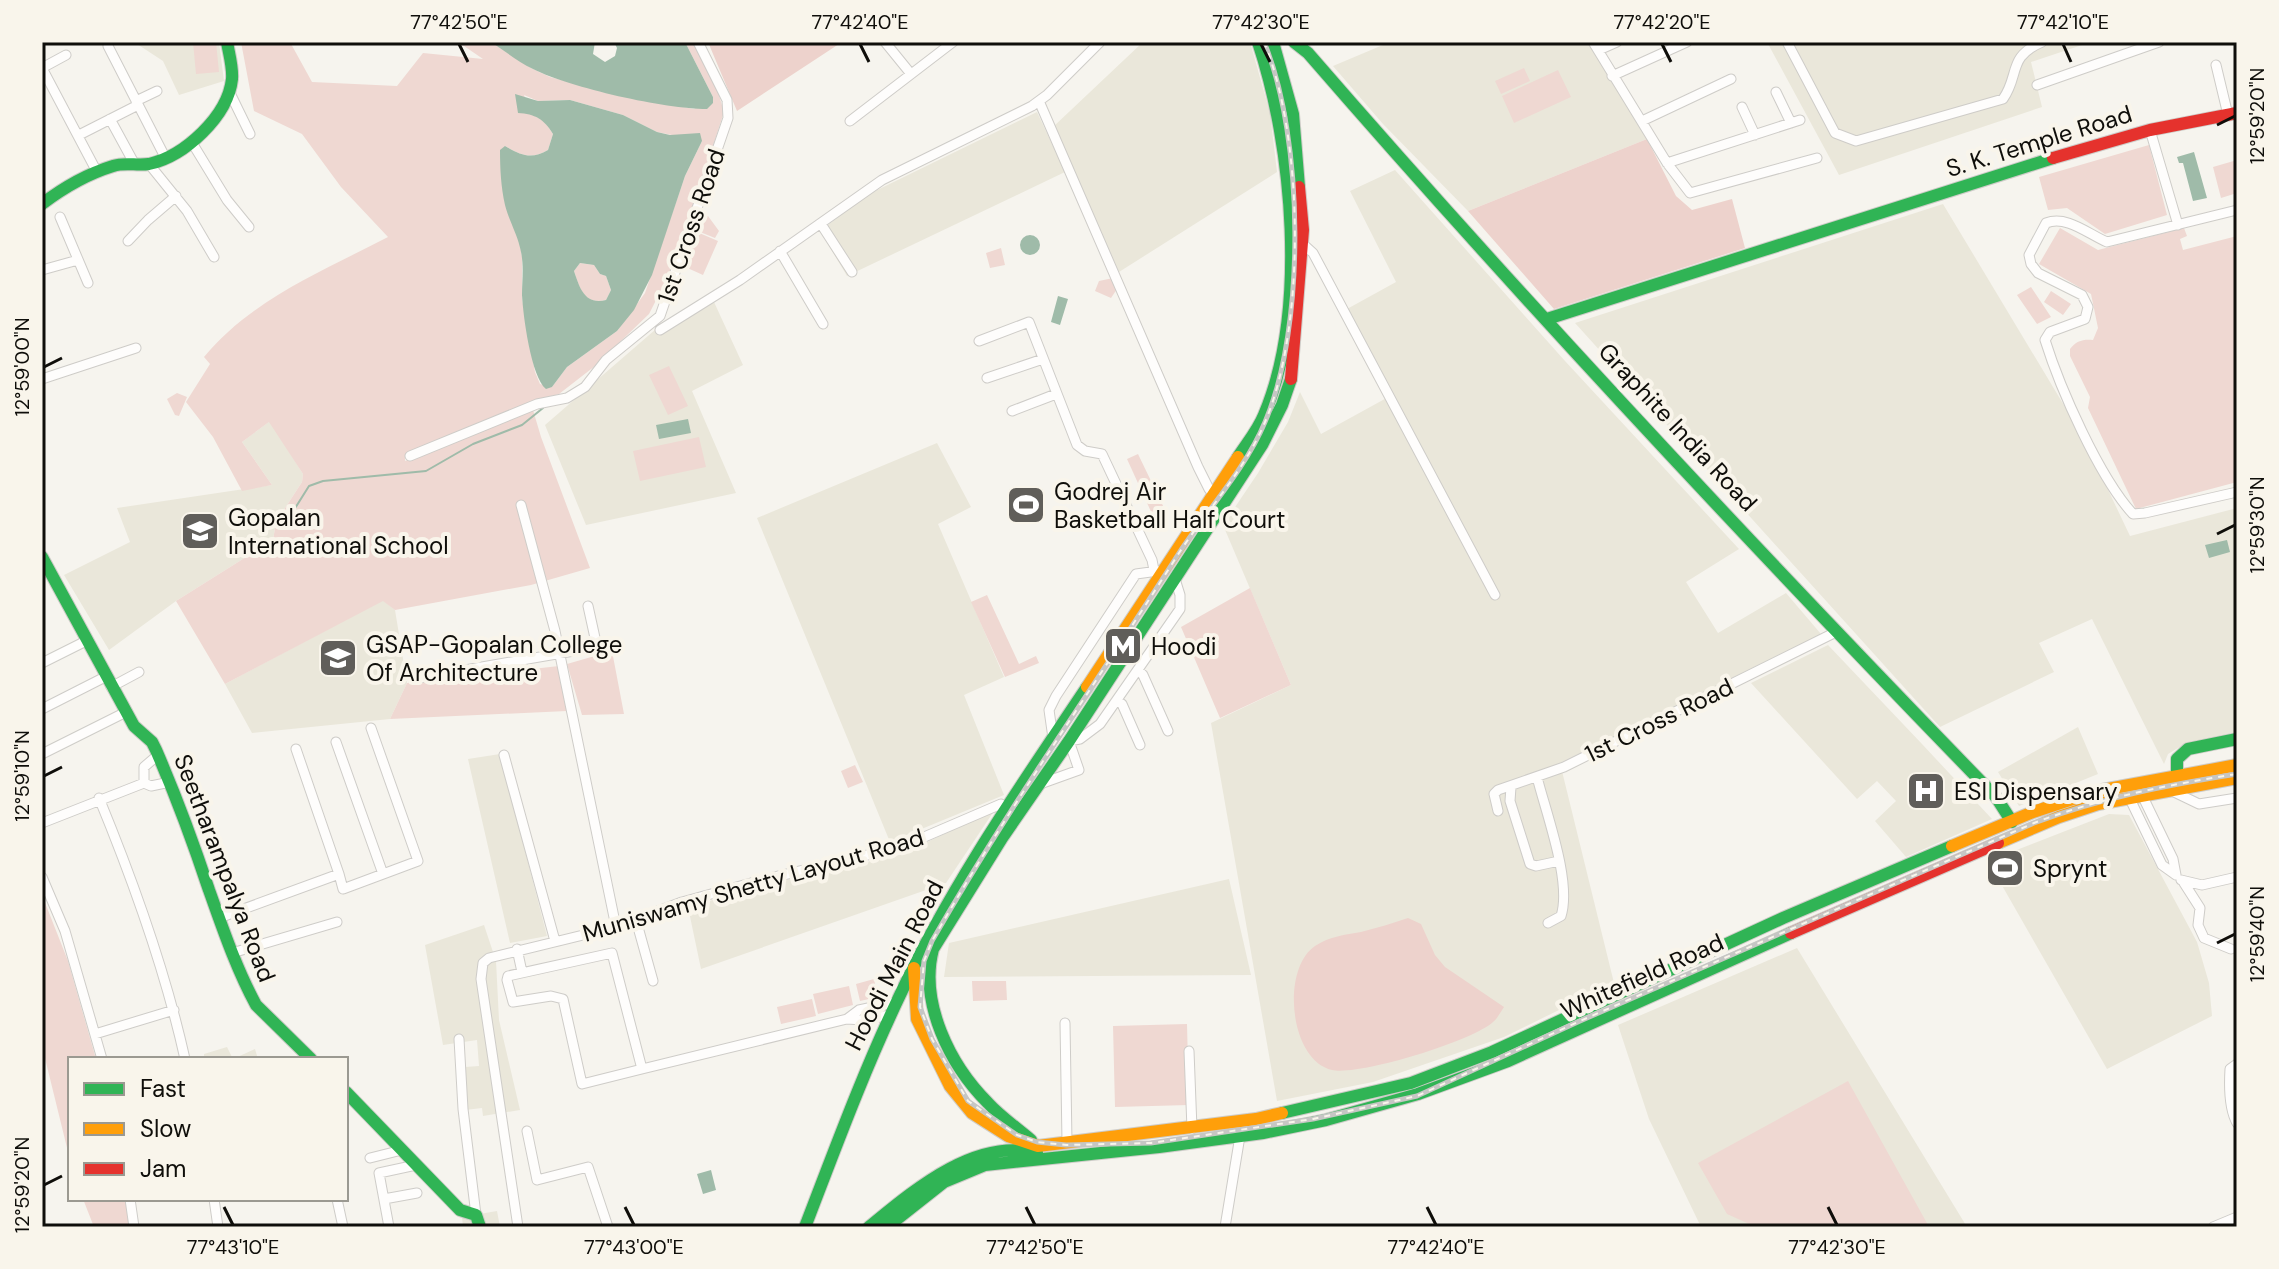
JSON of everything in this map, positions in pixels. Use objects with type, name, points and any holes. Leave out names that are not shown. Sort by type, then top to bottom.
[{"type":"main road","points":[[42,204],[97,172],[122,163],[149,164],[191,141],[208,126],[229,91],[232,78],[227,42]]},
{"type":"main road","name":"Hoodi Main Road","points":[[1038,1146],[982,1098],[967,1078],[935,1014],[926,976],[927,965],[954,903],[1069,741],[1165,573],[1273,427],[1287,392],[1294,362],[1302,243],[1293,114],[1273,42]]},
{"type":"main road","name":"Graphite India Road","points":[[1295,43],[1308,53],[1403,163],[1836,632],[1996,797],[2012,822]]},
{"type":"main road","name":"Hoodi Main Road","points":[[814,1225],[896,1002],[1006,808],[1165,573],[1263,418],[1284,340],[1290,245],[1279,122],[1259,45]]},
{"type":"main road","name":"S. K. Temple Road","points":[[1549,321],[1850,220],[1856,221],[2014,169],[2150,130],[2233,114]]},
{"type":"main road","name":"Seetharampalya Road","points":[[42,557],[108,682],[138,731],[152,742],[170,782],[232,953],[253,1000],[307,1057]]},
{"type":"main road","points":[[2177,775],[2177,759],[2188,749],[2237,739]]},
{"type":"main road","name":"Whitefield Road","points":[[887,1227],[944,1182],[985,1165],[1240,1136],[1374,1107],[1477,1074],[2069,807],[2097,791],[2237,765]]},
{"type":"main road","name":"Whitefield Road","points":[[1038,1146],[1192,1129],[1317,1107],[1425,1079],[1492,1052],[1783,918],[2033,812],[2237,778]]},
{"type":"main road","points":[[912,977],[917,1019],[950,1086],[972,1113],[1008,1136],[1038,1146]]},
{"type":"main road","name":"Hoodi Main Road","points":[[858,1102],[912,977]]},
{"type":"main road","points":[[348,1094],[460,1210],[478,1221]]},
{"type":"main road","name":"Whitefield Road","points":[[869,1227],[932,1177],[967,1159],[982,1154],[1029,1150],[1050,1158]]},
{"type":"street","name":"1st Cross Road","points":[[410,456],[537,404],[567,398],[585,387],[606,360],[660,316],[728,118],[727,100],[698,42]]},
{"type":"street","points":[[885,42],[911,74]]},
{"type":"street","points":[[850,121],[953,42]]},
{"type":"street","points":[[660,330],[882,180],[961,143],[1039,101],[1100,42]]},
{"type":"street","points":[[1617,42],[1596,46],[1667,163],[1690,193],[1817,158]]},
{"type":"street","points":[[1612,76],[1687,42]]},
{"type":"street","points":[[1787,42],[1835,133],[1856,141],[2003,99],[2010,89],[2015,64],[2023,54],[2042,42]]},
{"type":"street","points":[[2037,85],[2159,42]]},
{"type":"street","points":[[108,46],[165,157]]},
{"type":"street","points":[[66,55],[42,68],[97,172]]},
{"type":"street","points":[[2216,65],[2233,114]]},
{"type":"street","points":[[1642,121],[1731,79]]},
{"type":"street","points":[[79,135],[157,91]]},
{"type":"street","points":[[229,91],[250,134]]},
{"type":"street","points":[[1667,163],[1795,122],[1776,92]]},
{"type":"street","points":[[1039,101],[1198,467],[1215,495]]},
{"type":"street","points":[[1742,107],[1755,135]]},
{"type":"street","points":[[110,119],[134,163]]},
{"type":"street","points":[[2150,130],[2178,225]]},
{"type":"street","points":[[191,141],[227,200],[249,227]]},
{"type":"street","points":[[149,164],[176,196],[214,257]]},
{"type":"street","points":[[128,241],[176,196]]},
{"type":"street","points":[[2237,210],[2107,242],[2065,221],[2046,223],[2029,255],[2038,273],[2082,295],[2088,307],[2085,319],[2050,332],[2045,340],[2091,448],[2133,514],[2237,492]]},
{"type":"street","points":[[60,217],[88,283]]},
{"type":"street","points":[[821,224],[852,272]]},
{"type":"street","points":[[1302,243],[1313,253],[1495,595]]},
{"type":"street","points":[[780,251],[823,324]]},
{"type":"street","points":[[42,270],[78,260]]},
{"type":"street","points":[[979,341],[1029,322],[1077,445],[1085,451],[1102,454],[1152,560],[1165,573]]},
{"type":"street","points":[[42,379],[136,348]]},
{"type":"street","points":[[987,378],[1043,359]]},
{"type":"street","points":[[1012,411],[1056,394]]},
{"type":"street","points":[[521,505],[560,654],[616,927]]},
{"type":"street","name":"Hoodi Main Road","points":[[1053,738],[1049,710],[1056,696],[1136,574],[1165,573],[1180,595],[1180,609],[1092,732],[1069,741]]},
{"type":"street","points":[[588,606],[597,647]]},
{"type":"street","name":"1st Cross Road","points":[[1511,787],[1564,767],[1836,632]]},
{"type":"street","points":[[42,663],[86,641]]},
{"type":"street","points":[[413,679],[611,643]]},
{"type":"street","points":[[1138,670],[1168,731]]},
{"type":"street","points":[[42,709],[139,672]]},
{"type":"street","points":[[1117,701],[1122,704],[1140,745]]},
{"type":"street","points":[[42,754],[126,712]]},
{"type":"street","points":[[296,749],[343,889],[418,861],[371,728]]},
{"type":"street","points":[[1038,785],[1079,770],[1069,741]]},
{"type":"street","points":[[336,742],[383,874]]},
{"type":"street","points":[[144,783],[144,767],[158,755]]},
{"type":"street","points":[[504,755],[555,941]]},
{"type":"street","points":[[1537,777],[1559,861],[1565,904],[1561,916],[1548,923]]},
{"type":"street","points":[[42,823],[99,798],[144,783],[151,786],[170,782]]},
{"type":"street","points":[[1498,811],[1494,794],[1511,787],[1510,801],[1530,864],[1536,866],[1559,861]]},
{"type":"street","points":[[2170,790],[2199,804],[2237,798]]},
{"type":"street","points":[[2136,796],[2173,859],[2180,879],[2200,908],[2198,925],[2204,938],[2231,949]]},
{"type":"street","points":[[99,798],[129,870],[174,1010],[185,1057]]},
{"type":"street","name":"Muniswamy Shetty Layout Road","points":[[518,1227],[481,979],[483,963],[493,955],[616,927],[703,896],[901,847],[1001,804],[1006,808]]},
{"type":"street","points":[[219,918],[339,874]]},
{"type":"street","points":[[42,877],[65,931],[101,1057]]},
{"type":"street","points":[[2180,879],[2202,885],[2237,877]]},
{"type":"street","points":[[2225,881],[2237,887]]},
{"type":"street","points":[[636,920],[653,981]]},
{"type":"street","points":[[232,953],[337,922]]},
{"type":"street","points":[[517,949],[522,972]]},
{"type":"street","points":[[642,1069],[612,953],[511,974],[507,980],[513,1002],[551,996],[563,999],[581,1083],[642,1069],[847,1019],[863,1020],[890,1015]]},
{"type":"street","points":[[847,1019],[859,1010],[896,1002]]},
{"type":"street","points":[[95,1034],[174,1010]]},
{"type":"street","points":[[1065,1023],[1067,1142]]},
{"type":"street","points":[[459,1039],[463,1109],[478,1221]]},
{"type":"street","points":[[1189,1051],[1192,1129]]},
{"type":"street","points":[[2237,1064],[2230,1069],[2229,1081],[2237,1123]]},
{"type":"street","points":[[527,1131],[537,1180],[588,1167],[608,1227]]},
{"type":"street","points":[[1225,1227],[1240,1136]]},
{"type":"street","points":[[370,1158],[402,1150]]},
{"type":"street","points":[[389,1227],[379,1173],[416,1165]]},
{"type":"street","points":[[384,1199],[417,1193]]},
{"type":"street","points":[[130,1201],[134,1227]]},
{"type":"street","points":[[214,1201],[218,1227]]},
{"type":"street","points":[[337,1201],[343,1227]]},
{"type":"street","points":[[2213,1227],[2236,1218]]},
{"type":"shaded area","points":[[134,42],[219,42],[224,81],[179,95],[163,61]]},
{"type":"shaded area","points":[[193,42],[216,42],[219,72],[196,74]]},
{"type":"shaded area","points":[[241,42],[290,42],[312,82],[397,86],[423,53],[483,59],[464,46],[449,42],[491,42],[550,77],[694,109],[713,97],[685,42],[694,42],[716,85],[724,112],[675,263],[649,314],[595,366],[559,394],[531,402],[405,456],[405,461],[533,410],[590,568],[531,585],[395,610],[383,601],[225,684],[176,601],[273,540],[276,522],[302,482],[303,474],[269,422],[242,442],[272,485],[242,491],[213,437],[186,402],[210,364],[204,357],[244,319],[290,288],[388,237],[341,187],[302,134],[254,111]],"holes":[[[524,95],[538,101],[570,100],[623,115],[657,132],[702,141],[685,176],[645,293],[617,331],[567,367],[552,387],[540,384],[535,372],[522,299],[519,238],[506,207],[505,146],[521,154],[536,155],[548,150],[553,134],[545,122],[532,114]]]},
{"type":"shaded area","points":[[491,42],[595,42],[593,54],[605,62],[615,56],[617,48],[614,42],[685,42],[713,97],[713,103],[707,109],[689,108],[594,90],[533,69]]},
{"type":"shaded area","points":[[708,42],[842,42],[737,111]]},
{"type":"shaded area","points":[[1143,42],[1250,42],[1270,113],[1277,172],[1119,272],[1053,127]]},
{"type":"shaded area","points":[[1390,42],[1589,42],[1647,139],[1468,211],[1383,124],[1333,66]]},
{"type":"shaded area","points":[[1767,42],[2091,42],[2031,62],[2042,107],[1839,175]]},
{"type":"shaded area","points":[[1524,68],[1530,81],[1501,94],[1495,81]]},
{"type":"shaded area","points":[[1558,70],[1571,97],[1514,123],[1502,96]]},
{"type":"shaded area","points":[[515,94],[538,101],[570,100],[623,115],[657,132],[670,135],[700,133],[702,141],[685,176],[652,275],[634,310],[617,331],[567,367],[552,387],[546,389],[536,372],[529,345],[523,304],[522,257],[505,205],[500,150],[505,146],[521,154],[536,155],[548,150],[553,134],[538,118],[518,113]],"holes":[[[580,263],[594,265],[600,274],[606,276],[611,290],[606,300],[588,298],[576,278],[574,271]]]},
{"type":"shaded area","points":[[1037,112],[1065,172],[847,276],[820,231],[867,195]]},
{"type":"shaded area","points":[[1647,139],[1676,196],[1692,210],[1732,199],[1745,248],[1554,309],[1468,211]]},
{"type":"shaded area","points":[[2149,145],[2167,215],[2105,234],[2067,208],[2048,210],[2039,177]]},
{"type":"shaded area","points":[[2194,152],[2207,198],[2193,201],[2183,163],[2179,163],[2177,157]]},
{"type":"shaded area","points":[[2237,160],[2237,193],[2221,198],[2213,167]]},
{"type":"shaded area","points":[[1395,170],[1565,361],[1739,549],[1686,582],[1718,633],[1786,593],[1821,634],[1560,763],[1614,983],[1504,1037],[1373,1082],[1277,1101],[1211,723],[1291,685],[1223,525],[1288,422],[1300,392],[1321,434],[1392,395],[1347,309],[1396,282],[1350,191]]},
{"type":"shaded area","points":[[1943,204],[2083,437],[2130,536],[2237,508],[2237,733],[2183,745],[2168,754],[2164,764],[2092,619],[2039,643],[2054,672],[1940,727],[1575,323]]},
{"type":"shaded area","points":[[708,216],[719,231],[715,238],[695,230],[700,217]]},
{"type":"shaded area","points":[[2060,228],[2098,250],[2184,228],[2187,236],[2180,239],[2183,250],[2237,236],[2237,482],[2136,509],[2088,408],[2090,397],[2070,356],[2072,346],[2080,341],[2093,340],[2098,328],[2091,294],[2039,264]]},
{"type":"shaded area","points":[[697,232],[718,241],[703,275],[683,266]]},
{"type":"shaded area","points":[[1030,235],[1037,238],[1040,245],[1037,252],[1030,255],[1023,252],[1020,245],[1023,238]]},
{"type":"shaded area","points":[[1001,248],[1005,265],[990,268],[986,253]]},
{"type":"shaded area","points":[[580,263],[594,265],[600,274],[606,276],[611,290],[606,300],[593,300],[584,294],[574,271]]},
{"type":"shaded area","points":[[1113,278],[1117,289],[1111,298],[1095,291],[1099,281]]},
{"type":"shaded area","points":[[2031,287],[2051,317],[2037,324],[2017,295]]},
{"type":"shaded area","points":[[2051,291],[2071,304],[2063,315],[2044,302]]},
{"type":"shaded area","points":[[1058,296],[1068,299],[1060,325],[1051,322]]},
{"type":"shaded area","points":[[714,302],[743,365],[692,391],[736,493],[586,525],[545,425],[663,323],[667,331]]},
{"type":"shaded area","points":[[669,366],[688,406],[668,415],[649,375]]},
{"type":"shaded area","points":[[177,393],[187,397],[179,416],[175,415],[167,399]]},
{"type":"shaded area","points":[[688,419],[691,433],[659,439],[656,425]]},
{"type":"shaded area","name":"Gopalan International School","points":[[270,421],[303,474],[302,482],[276,522],[273,540],[176,601],[109,650],[64,575],[130,542],[117,508],[272,485],[242,442]]},
{"type":"shaded area","points":[[699,437],[706,467],[640,481],[633,451]]},
{"type":"shaded area","points":[[937,443],[971,507],[938,524],[1004,677],[964,695],[1004,795],[890,842],[757,518]]},
{"type":"shaded area","points":[[1138,454],[1165,510],[1153,516],[1127,459]]},
{"type":"shaded area","points":[[2227,540],[2230,552],[2209,558],[2205,545]]},
{"type":"shaded area","points":[[1250,588],[1291,685],[1220,718],[1181,627]]},
{"type":"shaded area","points":[[987,595],[1019,664],[1036,656],[1039,663],[1005,677],[971,602]]},
{"type":"shaded area","name":"GSAP-Gopalan College Of Architecture","points":[[383,600],[395,610],[407,683],[390,719],[252,733],[225,684]]},
{"type":"shaded area","points":[[1828,645],[1992,819],[1906,857],[1875,821],[1896,801],[1877,781],[1857,799],[1751,683]]},
{"type":"shaded area","points":[[612,651],[624,714],[582,715],[567,664]]},
{"type":"shaded area","points":[[559,666],[567,711],[390,719],[407,683]]},
{"type":"shaded area","points":[[2078,727],[2098,774],[2019,806],[1998,772]]},
{"type":"shaded area","points":[[500,754],[547,936],[510,943],[468,759]]},
{"type":"shaded area","points":[[855,765],[863,782],[848,788],[841,771]]},
{"type":"shaded area","points":[[994,811],[946,883],[701,969],[688,907],[775,882],[899,855]]},
{"type":"shaded area","points":[[2109,814],[2129,815],[2197,942],[2209,983],[2212,1016],[2107,1069],[1988,861]]},
{"type":"shaded area","points":[[1229,879],[1251,975],[944,977],[949,943]]},
{"type":"shaded area","points":[[42,895],[68,961],[95,1057],[68,1057],[68,1152],[42,1046]]},
{"type":"shaded area","points":[[1408,918],[1421,924],[1435,955],[1445,967],[1504,1007],[1495,1020],[1481,1030],[1415,1055],[1346,1070],[1332,1070],[1318,1063],[1306,1050],[1295,1013],[1297,974],[1304,958],[1326,940]]},
{"type":"shaded area","points":[[484,925],[496,961],[499,1020],[520,1110],[483,1116],[482,1108],[465,1110],[465,1067],[479,1066],[477,1040],[443,1045],[425,945]]},
{"type":"shaded area","points":[[1797,948],[1967,1227],[1701,1227],[1649,1119],[1618,1025]]},
{"type":"shaded area","points":[[874,979],[878,997],[860,1001],[856,984]]},
{"type":"shaded area","points":[[972,981],[1006,981],[1007,1000],[973,1001]]},
{"type":"shaded area","points":[[849,986],[853,1005],[818,1014],[813,994]]},
{"type":"shaded area","points":[[812,999],[816,1016],[781,1024],[777,1007]]},
{"type":"shaded area","points":[[1187,1024],[1189,1105],[1115,1107],[1113,1026]]},
{"type":"shaded area","points":[[227,1047],[232,1057],[204,1057],[204,1054]]},
{"type":"shaded area","points":[[255,1049],[257,1057],[237,1057]]},
{"type":"shaded area","points":[[1848,1081],[1928,1225],[1756,1227],[1727,1214],[1698,1163]]},
{"type":"shaded area","points":[[711,1170],[716,1190],[703,1194],[697,1174]]},
{"type":"shaded area","points":[[84,1201],[125,1201],[129,1227],[94,1227]]},
{"type":"shaded area","points":[[497,1211],[500,1227],[463,1227],[462,1217]]},
{"type":"waterway","points":[[282,529],[309,486],[323,481],[426,471],[473,444],[522,425],[543,408]]},
{"type":"railway","points":[[1264,42],[1287,128],[1293,179],[1293,285],[1288,336],[1278,382],[1265,422],[1247,457],[1179,553],[1053,746],[932,941],[924,961],[920,1007],[932,1039],[968,1101],[1017,1135],[1037,1142],[1066,1145],[1151,1143],[1313,1119],[1417,1096],[1580,1021],[2034,823],[2134,793],[2237,774]]},
{"type":"traffic: fast","points":[[42,204],[94,173],[118,165],[149,164],[163,160],[190,143],[213,120],[229,93],[232,74],[227,42]]},
{"type":"traffic: fast","points":[[1238,457],[1262,421],[1278,373],[1287,328],[1291,279],[1287,179],[1280,130],[1258,42]]},
{"type":"traffic: fast","points":[[1273,42],[1293,114],[1299,187]]},
{"type":"traffic: fast","points":[[1294,42],[1308,53],[1647,430],[1996,797],[2012,822]]},
{"type":"traffic: fast","points":[[1547,319],[2053,158]]},
{"type":"traffic: fast","points":[[1031,1140],[974,1088],[950,1052],[934,1011],[930,990],[933,949],[1002,838],[1262,445],[1291,379]]},
{"type":"traffic: fast","points":[[42,557],[134,726],[152,742],[156,750],[230,948],[256,1005],[309,1057]]},
{"type":"traffic: fast","points":[[805,1227],[874,1052],[920,955],[988,838],[1087,687]]},
{"type":"traffic: fast","points":[[2177,775],[2177,759],[2188,749],[2237,739]]},
{"type":"traffic: fast","points":[[1282,1113],[1411,1083],[1492,1052],[1783,918],[1952,846]]},
{"type":"traffic: fast","points":[[887,1227],[944,1182],[985,1165],[1263,1133],[1326,1120],[1418,1094],[1508,1061],[1791,933]]},
{"type":"traffic: fast","points":[[348,1094],[460,1210],[476,1215],[480,1227]]},
{"type":"traffic: fast","points":[[869,1227],[925,1184],[968,1160],[1014,1150],[1037,1153]]},
{"type":"traffic: slow","points":[[1087,687],[1238,457]]},
{"type":"traffic: slow","points":[[1952,846],[2033,812],[2097,791],[2237,765]]},
{"type":"traffic: slow","points":[[1998,843],[2098,804],[2237,778]]},
{"type":"traffic: slow","points":[[914,968],[917,1019],[950,1086],[972,1113],[1008,1136],[1038,1146],[1256,1119],[1282,1113]]},
{"type":"traffic: jam","points":[[2053,158],[2150,130],[2237,113]]},
{"type":"traffic: jam","points":[[1291,379],[1303,230],[1299,187]]},
{"type":"traffic: jam","points":[[1791,933],[1998,843]]},
{"type":"place","name":"Godrej Air Basketball Half Court","points":[[1026,505]]},
{"type":"place","name":"Gopalan International School","points":[[200,531]]},
{"type":"place","name":"Hoodi","points":[[1123,646]]},
{"type":"place","name":"GSAP-Gopalan College Of Architecture","points":[[338,658]]},
{"type":"place","name":"ESI Dispensary","points":[[1926,791]]},
{"type":"place","name":"Sprynt","points":[[2005,868]]}]
